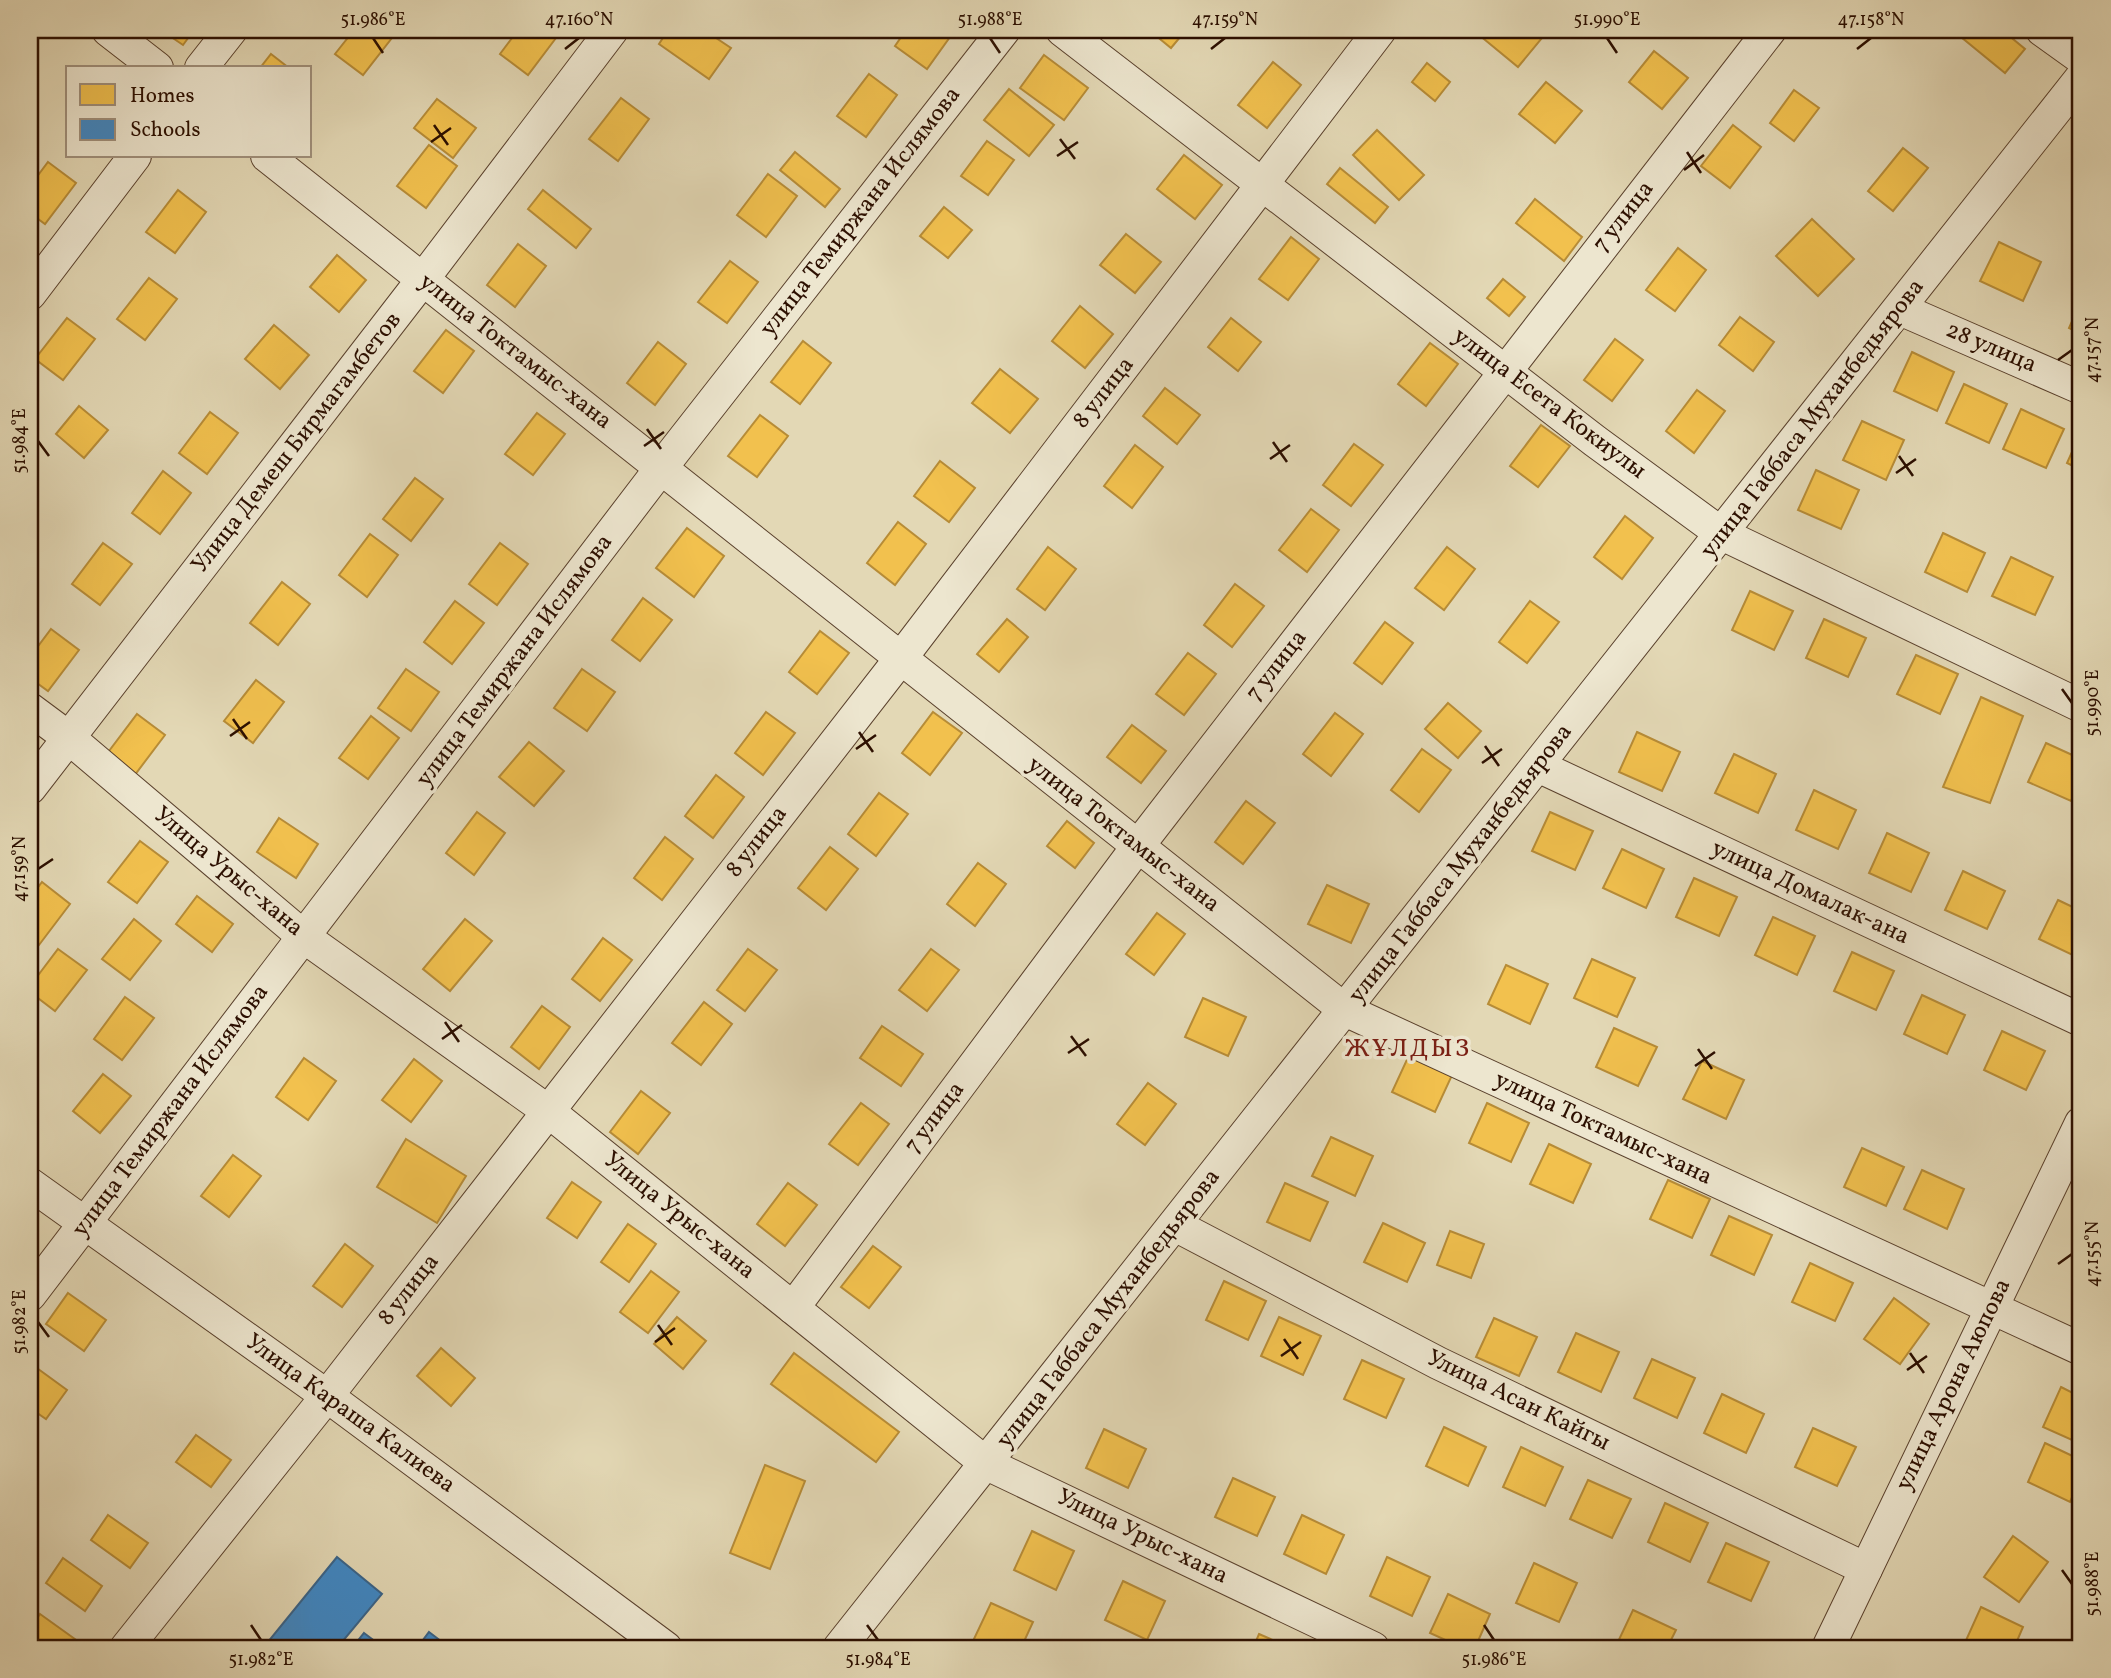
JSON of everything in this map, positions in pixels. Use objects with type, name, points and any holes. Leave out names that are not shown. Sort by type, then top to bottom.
[{"type":"street","points":[[108,30],[154,66]]},
{"type":"street","points":[[203,66],[231,30]]},
{"type":"street","name":"Улица Демеш Бирмагамбетов","points":[[30,788],[612,30]]},
{"type":"street","name":"улица Темиржана Ислямова","points":[[30,1295],[661,468],[1004,30]]},
{"type":"street","name":"улица Есета Кокиулы","points":[[1062,30],[1595,441],[1722,534],[2081,706]]},
{"type":"street","name":"8 улица","points":[[127,1648],[327,1396],[901,658],[1380,30]]},
{"type":"street","name":"7 улица","points":[[793,1308],[1138,846],[1770,30]]},
{"type":"street","points":[[2042,30],[2081,58]]},
{"type":"street","name":"улица Габбаса Муханбедьярова","points":[[839,1648],[2081,78]]},
{"type":"street","points":[[30,294],[133,158]]},
{"type":"street","name":"улица Токтамыс-хана","points":[[270,158],[1345,1010],[2081,1349]]},
{"type":"street","name":"28 улица","points":[[1900,309],[2081,388]]},
{"type":"street","name":"Улица Урыс-хана","points":[[30,709],[69,738],[304,937],[548,1111],[987,1464],[1373,1648]]},
{"type":"street","name":"улица Домалак-ана","points":[[1538,766],[2081,1020]]},
{"type":"street","name":"улица Арона Аюпова","points":[[1828,1648],[2081,1123]]},
{"type":"street","name":"Улица Караша Калиева","points":[[30,1184],[327,1396],[666,1648]]},
{"type":"street","name":"Улица Асан Кайгы","points":[[1175,1225],[1438,1363],[1866,1569]]},
{"type":"building: Homes","points":[[161,30],[194,30],[183,45]]},
{"type":"building: Homes","points":[[354,30],[389,30],[395,34],[363,75],[335,54]]},
{"type":"building: Homes","points":[[518,30],[554,30],[559,34],[528,75],[500,54]]},
{"type":"building: Homes","points":[[668,30],[704,30],[731,48],[709,79],[659,44]]},
{"type":"building: Homes","points":[[906,30],[955,30],[927,69],[895,46]]},
{"type":"building: Homes","points":[[1149,30],[1186,30],[1171,48]]},
{"type":"building: Homes","points":[[1473,30],[1531,30],[1542,38],[1518,67]]},
{"type":"building: Homes","points":[[1966,30],[2002,30],[2025,49],[2005,73],[1961,37]]},
{"type":"building: Homes","points":[[1654,51],[1688,78],[1662,109],[1629,82]]},
{"type":"building: Homes","points":[[271,54],[286,66],[262,66]]},
{"type":"building: Homes","points":[[1044,55],[1088,88],[1064,120],[1020,88]]},
{"type":"building: Homes","points":[[1273,62],[1301,85],[1267,128],[1238,105]]},
{"type":"building: Homes","points":[[1427,63],[1450,82],[1435,101],[1412,82]]},
{"type":"building: Homes","points":[[869,74],[897,95],[866,137],[837,116]]},
{"type":"building: Homes","points":[[1546,82],[1582,111],[1555,143],[1519,114]]},
{"type":"building: Homes","points":[[1009,89],[1054,125],[1029,156],[984,120]]},
{"type":"building: Homes","points":[[1794,90],[1819,108],[1794,141],[1770,123]]},
{"type":"building: Homes","points":[[621,98],[649,119],[618,161],[589,139]]},
{"type":"building: Homes","points":[[437,99],[476,128],[453,158],[414,128]]},
{"type":"building: Homes","points":[[1733,125],[1761,147],[1730,188],[1701,166]]},
{"type":"building: Homes","points":[[1377,130],[1424,175],[1399,200],[1353,155]]},
{"type":"building: Homes","points":[[987,141],[1014,160],[988,195],[961,176]]},
{"type":"building: Homes","points":[[429,145],[457,166],[426,208],[397,186]]},
{"type":"building: Homes","points":[[1903,148],[1928,168],[1893,211],[1868,191]]},
{"type":"building: Homes","points":[[795,152],[840,189],[825,207],[780,170]]},
{"type":"building: Homes","points":[[1184,155],[1222,185],[1195,219],[1157,189]]},
{"type":"building: Homes","points":[[48,162],[76,183],[45,224],[30,213],[30,186]]},
{"type":"building: Homes","points":[[1340,168],[1388,207],[1375,223],[1327,184]]},
{"type":"building: Homes","points":[[768,174],[797,196],[766,237],[737,215]]},
{"type":"building: Homes","points":[[178,190],[206,212],[175,253],[146,232]]},
{"type":"building: Homes","points":[[543,190],[591,229],[576,248],[528,209]]},
{"type":"building: Homes","points":[[1535,199],[1582,237],[1564,261],[1516,223]]},
{"type":"building: Homes","points":[[944,207],[972,230],[948,258],[920,236]]},
{"type":"building: Homes","points":[[1812,219],[1854,259],[1818,296],[1776,256]]},
{"type":"building: Homes","points":[[1126,234],[1161,262],[1135,293],[1100,265]]},
{"type":"building: Homes","points":[[1291,237],[1319,259],[1288,300],[1259,279]]},
{"type":"building: Homes","points":[[1999,242],[2041,262],[2023,301],[1980,281]]},
{"type":"building: Homes","points":[[518,244],[546,266],[515,307],[487,285]]},
{"type":"building: Homes","points":[[1678,248],[1706,270],[1675,311],[1646,290]]},
{"type":"building: Homes","points":[[337,255],[366,280],[339,312],[310,287]]},
{"type":"building: Homes","points":[[730,261],[758,282],[727,323],[698,302]]},
{"type":"building: Homes","points":[[149,278],[177,299],[145,340],[117,319]]},
{"type":"building: Homes","points":[[1503,279],[1525,297],[1509,316],[1487,298]]},
{"type":"building: Homes","points":[[2081,301],[2081,334],[2069,328]]},
{"type":"building: Homes","points":[[1080,306],[1113,334],[1085,368],[1052,341]]},
{"type":"building: Homes","points":[[1740,317],[1774,342],[1753,371],[1719,345]]},
{"type":"building: Homes","points":[[67,318],[95,339],[63,380],[35,359]]},
{"type":"building: Homes","points":[[1231,318],[1261,342],[1238,371],[1208,347]]},
{"type":"building: Homes","points":[[274,325],[309,355],[280,389],[245,359]]},
{"type":"building: Homes","points":[[446,330],[474,351],[443,393],[414,371]]},
{"type":"building: Homes","points":[[1615,339],[1643,360],[1612,401],[1584,380]]},
{"type":"building: Homes","points":[[803,341],[831,363],[800,404],[771,382]]},
{"type":"building: Homes","points":[[658,342],[686,364],[655,405],[627,383]]},
{"type":"building: Homes","points":[[1430,343],[1458,364],[1426,406],[1398,384]]},
{"type":"building: Homes","points":[[1912,352],[1954,372],[1937,411],[1894,391]]},
{"type":"building: Homes","points":[[1000,369],[1038,399],[1010,433],[972,403]]},
{"type":"building: Homes","points":[[1964,384],[2007,404],[1989,443],[1946,423]]},
{"type":"building: Homes","points":[[1165,388],[1200,415],[1177,444],[1143,416]]},
{"type":"building: Homes","points":[[1697,390],[1725,411],[1694,453],[1666,431]]},
{"type":"building: Homes","points":[[79,406],[108,430],[84,458],[56,434]]},
{"type":"building: Homes","points":[[2021,409],[2064,429],[2046,468],[2003,449]]},
{"type":"building: Homes","points":[[210,412],[238,433],[207,474],[179,453]]},
{"type":"building: Homes","points":[[537,413],[565,434],[533,475],[505,454]]},
{"type":"building: Homes","points":[[760,415],[788,436],[757,477],[728,456]]},
{"type":"building: Homes","points":[[1862,421],[1904,440],[1886,480],[1843,460]]},
{"type":"building: Homes","points":[[1541,425],[1570,446],[1538,487],[1510,466]]},
{"type":"building: Homes","points":[[2081,432],[2081,470],[2067,463]]},
{"type":"building: Homes","points":[[1354,444],[1383,465],[1351,506],[1323,485]]},
{"type":"building: Homes","points":[[1135,445],[1163,467],[1132,508],[1104,486]]},
{"type":"building: Homes","points":[[940,461],[975,488],[949,522],[914,496]]},
{"type":"building: Homes","points":[[1816,470],[1859,490],[1841,529],[1798,510]]},
{"type":"building: Homes","points":[[163,471],[191,493],[160,534],[132,513]]},
{"type":"building: Homes","points":[[415,478],[443,499],[411,541],[383,519]]},
{"type":"building: Homes","points":[[1311,509],[1339,530],[1307,572],[1279,550]]},
{"type":"building: Homes","points":[[1625,516],[1653,538],[1622,579],[1594,557]]},
{"type":"building: Homes","points":[[898,522],[926,544],[895,585],[867,563]]},
{"type":"building: Homes","points":[[687,528],[724,556],[694,597],[656,568]]},
{"type":"building: Homes","points":[[1943,533],[1985,553],[1967,592],[1925,572]]},
{"type":"building: Homes","points":[[370,534],[398,555],[367,597],[339,575]]},
{"type":"building: Homes","points":[[103,543],[132,564],[100,605],[72,584]]},
{"type":"building: Homes","points":[[500,543],[528,564],[497,605],[469,584]]},
{"type":"building: Homes","points":[[1048,547],[1076,569],[1045,610],[1017,589]]},
{"type":"building: Homes","points":[[1447,547],[1475,569],[1444,610],[1415,588]]},
{"type":"building: Homes","points":[[2011,557],[2053,577],[2035,615],[1992,596]]},
{"type":"building: Homes","points":[[282,582],[310,604],[278,645],[250,623]]},
{"type":"building: Homes","points":[[1235,584],[1264,606],[1232,647],[1204,625]]},
{"type":"building: Homes","points":[[1750,591],[1793,611],[1774,650],[1732,630]]},
{"type":"building: Homes","points":[[643,598],[672,620],[640,661],[612,640]]},
{"type":"building: Homes","points":[[455,601],[484,623],[452,664],[424,642]]},
{"type":"building: Homes","points":[[1530,601],[1559,622],[1527,663],[1499,642]]},
{"type":"building: Homes","points":[[1007,619],[1028,637],[999,672],[977,654]]},
{"type":"building: Homes","points":[[1824,619],[1866,638],[1848,677],[1806,658]]},
{"type":"building: Homes","points":[[1385,622],[1413,643],[1382,684],[1354,663]]},
{"type":"building: Homes","points":[[51,629],[79,650],[48,691],[30,678],[30,657]]},
{"type":"building: Homes","points":[[820,631],[849,653],[817,694],[789,672]]},
{"type":"building: Homes","points":[[1188,653],[1216,674],[1184,715],[1156,694]]},
{"type":"building: Homes","points":[[1916,655],[1958,674],[1940,714],[1897,694]]},
{"type":"building: Homes","points":[[406,669],[439,692],[411,731],[378,708]]},
{"type":"building: Homes","points":[[582,669],[615,692],[587,731],[554,708]]},
{"type":"building: Homes","points":[[256,680],[284,702],[253,743],[224,721]]},
{"type":"building: Homes","points":[[1981,697],[2023,716],[1990,803],[1943,787]]},
{"type":"building: Homes","points":[[1448,703],[1481,731],[1458,758],[1425,729]]},
{"type":"building: Homes","points":[[766,712],[795,733],[763,775],[735,753]]},
{"type":"building: Homes","points":[[933,712],[962,733],[930,775],[902,753]]},
{"type":"building: Homes","points":[[1335,713],[1363,734],[1331,776],[1303,754]]},
{"type":"building: Homes","points":[[137,714],[165,735],[134,776],[106,755]]},
{"type":"building: Homes","points":[[371,716],[399,738],[368,779],[339,758]]},
{"type":"building: Homes","points":[[1132,725],[1166,751],[1141,783],[1107,757]]},
{"type":"building: Homes","points":[[1637,732],[1680,752],[1662,791],[1619,772]]},
{"type":"building: Homes","points":[[529,742],[564,771],[534,806],[499,777]]},
{"type":"building: Homes","points":[[2046,743],[2081,759],[2081,778],[2071,801],[2028,782]]},
{"type":"building: Homes","points":[[1422,749],[1451,770],[1419,812],[1391,790]]},
{"type":"building: Homes","points":[[1734,754],[1776,774],[1758,813],[1715,793]]},
{"type":"building: Homes","points":[[716,775],[744,797],[713,838],[685,816]]},
{"type":"building: Homes","points":[[1814,790],[1856,810],[1838,849],[1796,830]]},
{"type":"building: Homes","points":[[879,793],[908,814],[876,856],[848,834]]},
{"type":"building: Homes","points":[[1246,801],[1275,823],[1243,864],[1215,842]]},
{"type":"building: Homes","points":[[477,812],[505,833],[474,875],[446,853]]},
{"type":"building: Homes","points":[[1550,812],[1593,831],[1575,870],[1532,851]]},
{"type":"building: Homes","points":[[279,818],[318,844],[296,878],[257,852]]},
{"type":"building: Homes","points":[[1067,821],[1094,843],[1075,868],[1047,846]]},
{"type":"building: Homes","points":[[1887,833],[1929,853],[1911,892],[1869,873]]},
{"type":"building: Homes","points":[[665,837],[693,859],[662,900],[634,878]]},
{"type":"building: Homes","points":[[140,841],[168,862],[137,903],[108,882]]},
{"type":"building: Homes","points":[[830,847],[858,869],[826,910],[798,888]]},
{"type":"building: Homes","points":[[1622,849],[1664,869],[1646,908],[1603,888]]},
{"type":"building: Homes","points":[[978,863],[1006,884],[975,926],[947,904]]},
{"type":"building: Homes","points":[[1963,871],[2005,891],[1987,929],[1945,910]]},
{"type":"building: Homes","points":[[1694,878],[1737,897],[1719,936],[1676,917]]},
{"type":"building: Homes","points":[[42,882],[70,904],[39,945],[30,939],[30,898]]},
{"type":"building: Homes","points":[[1327,885],[1369,904],[1351,943],[1308,924]]},
{"type":"building: Homes","points":[[197,896],[233,924],[212,952],[176,924]]},
{"type":"building: Homes","points":[[2058,900],[2081,911],[2081,959],[2039,939]]},
{"type":"building: Homes","points":[[1157,913],[1185,934],[1154,975],[1126,954]]},
{"type":"building: Homes","points":[[1773,917],[1815,936],[1797,975],[1755,955]]},
{"type":"building: Homes","points":[[134,919],[161,941],[130,980],[102,959]]},
{"type":"building: Homes","points":[[465,919],[492,941],[450,991],[423,969]]},
{"type":"building: Homes","points":[[603,938],[632,960],[600,1001],[572,979]]},
{"type":"building: Homes","points":[[58,949],[87,970],[55,1011],[30,992],[30,986]]},
{"type":"building: Homes","points":[[748,949],[777,970],[745,1011],[717,990]]},
{"type":"building: Homes","points":[[931,949],[959,970],[927,1011],[899,990]]},
{"type":"building: Homes","points":[[1852,952],[1894,971],[1876,1010],[1834,991]]},
{"type":"building: Homes","points":[[1592,959],[1635,978],[1617,1017],[1574,998]]},
{"type":"building: Homes","points":[[1506,965],[1548,984],[1530,1024],[1488,1004]]},
{"type":"building: Homes","points":[[1922,995],[1965,1015],[1947,1054],[1904,1034]]},
{"type":"building: Homes","points":[[125,997],[154,1018],[122,1060],[94,1039]]},
{"type":"building: Homes","points":[[1203,998],[1246,1017],[1228,1056],[1185,1037]]},
{"type":"building: Homes","points":[[704,1002],[732,1024],[701,1065],[672,1043]]},
{"type":"building: Homes","points":[[542,1006],[570,1027],[539,1069],[511,1047]]},
{"type":"building: Homes","points":[[882,1026],[923,1054],[901,1086],[860,1058]]},
{"type":"building: Homes","points":[[1614,1028],[1657,1047],[1638,1086],[1596,1067]]},
{"type":"building: Homes","points":[[2002,1031],[2045,1051],[2026,1090],[1984,1070]]},
{"type":"building: Homes","points":[[1410,1053],[1453,1073],[1435,1112],[1392,1092]]},
{"type":"building: Homes","points":[[304,1058],[336,1081],[308,1120],[276,1097]]},
{"type":"building: Homes","points":[[414,1059],[442,1081],[411,1122],[382,1100]]},
{"type":"building: Homes","points":[[1702,1061],[1744,1080],[1726,1119],[1683,1099]]},
{"type":"building: Homes","points":[[103,1074],[131,1096],[100,1133],[73,1111]]},
{"type":"building: Homes","points":[[1148,1083],[1176,1104],[1145,1145],[1117,1124]]},
{"type":"building: Homes","points":[[641,1091],[670,1113],[638,1154],[610,1132]]},
{"type":"building: Homes","points":[[861,1103],[889,1124],[858,1165],[829,1144]]},
{"type":"building: Homes","points":[[1487,1103],[1529,1123],[1511,1162],[1469,1143]]},
{"type":"building: Homes","points":[[1331,1137],[1373,1156],[1355,1196],[1312,1176]]},
{"type":"building: Homes","points":[[406,1139],[466,1176],[437,1223],[377,1187]]},
{"type":"building: Homes","points":[[1549,1144],[1591,1164],[1573,1203],[1530,1184]]},
{"type":"building: Homes","points":[[1862,1148],[1904,1167],[1886,1206],[1844,1187]]},
{"type":"building: Homes","points":[[233,1155],[261,1176],[229,1217],[201,1196]]},
{"type":"building: Homes","points":[[1922,1170],[1964,1189],[1947,1229],[1904,1209]]},
{"type":"building: Homes","points":[[1668,1180],[1710,1199],[1692,1238],[1650,1219]]},
{"type":"building: Homes","points":[[572,1182],[601,1202],[577,1238],[547,1218]]},
{"type":"building: Homes","points":[[788,1183],[817,1205],[785,1246],[757,1224]]},
{"type":"building: Homes","points":[[1285,1183],[1328,1202],[1310,1241],[1267,1222]]},
{"type":"building: Homes","points":[[1729,1216],[1772,1235],[1754,1275],[1711,1255]]},
{"type":"building: Homes","points":[[1383,1223],[1425,1243],[1407,1282],[1364,1262]]},
{"type":"building: Homes","points":[[628,1224],[656,1244],[629,1282],[601,1262]]},
{"type":"building: Homes","points":[[1450,1231],[1484,1244],[1471,1278],[1437,1265]]},
{"type":"building: Homes","points":[[345,1244],[373,1266],[342,1307],[313,1286]]},
{"type":"building: Homes","points":[[873,1246],[901,1267],[869,1308],[841,1287]]},
{"type":"building: Homes","points":[[1810,1263],[1853,1283],[1835,1321],[1792,1302]]},
{"type":"building: Homes","points":[[651,1271],[679,1292],[648,1333],[620,1312]]},
{"type":"building: Homes","points":[[1224,1281],[1266,1301],[1248,1340],[1206,1320]]},
{"type":"building: Homes","points":[[68,1293],[106,1320],[84,1351],[46,1324]]},
{"type":"building: Homes","points":[[1894,1298],[1929,1324],[1900,1364],[1864,1339]]},
{"type":"building: Homes","points":[[677,1317],[706,1341],[683,1369],[654,1344]]},
{"type":"building: Homes","points":[[1279,1317],[1321,1336],[1303,1375],[1261,1356]]},
{"type":"building: Homes","points":[[1494,1318],[1537,1337],[1519,1376],[1476,1357]]},
{"type":"building: Homes","points":[[1576,1333],[1619,1352],[1601,1392],[1558,1372]]},
{"type":"building: Homes","points":[[441,1348],[475,1378],[451,1406],[417,1376]]},
{"type":"building: Homes","points":[[794,1353],[899,1432],[876,1462],[771,1384]]},
{"type":"building: Homes","points":[[1652,1359],[1695,1378],[1677,1418],[1634,1398]]},
{"type":"building: Homes","points":[[1362,1360],[1404,1379],[1386,1418],[1344,1399]]},
{"type":"building: Homes","points":[[30,1363],[67,1390],[46,1419],[30,1408]]},
{"type":"building: Homes","points":[[2061,1387],[2081,1397],[2081,1444],[2043,1427]]},
{"type":"building: Homes","points":[[1722,1394],[1764,1414],[1746,1453],[1704,1433]]},
{"type":"building: Homes","points":[[1444,1427],[1486,1447],[1468,1486],[1426,1466]]},
{"type":"building: Homes","points":[[1813,1428],[1856,1447],[1837,1486],[1795,1467]]},
{"type":"building: Homes","points":[[1104,1429],[1146,1449],[1128,1488],[1086,1468]]},
{"type":"building: Homes","points":[[196,1435],[231,1460],[211,1487],[176,1462]]},
{"type":"building: Homes","points":[[2045,1443],[2081,1460],[2081,1477],[2070,1502],[2028,1482]]},
{"type":"building: Homes","points":[[1521,1447],[1563,1467],[1545,1506],[1503,1487]]},
{"type":"building: Homes","points":[[765,1465],[805,1481],[770,1569],[730,1553]]},
{"type":"building: Homes","points":[[1233,1478],[1275,1497],[1257,1536],[1215,1517]]},
{"type":"building: Homes","points":[[1588,1480],[1631,1499],[1612,1538],[1570,1519]]},
{"type":"building: Homes","points":[[1665,1503],[1708,1523],[1690,1562],[1648,1542]]},
{"type":"building: Homes","points":[[108,1515],[148,1543],[130,1568],[91,1540]]},
{"type":"building: Homes","points":[[1302,1515],[1344,1535],[1326,1574],[1284,1554]]},
{"type":"building: Homes","points":[[1032,1531],[1074,1551],[1056,1590],[1014,1570]]},
{"type":"building: Homes","points":[[2013,1536],[2048,1562],[2019,1602],[1984,1577]]},
{"type":"building: Homes","points":[[1726,1543],[1769,1562],[1751,1601],[1708,1582]]},
{"type":"building: Homes","points":[[1387,1557],[1430,1577],[1412,1616],[1370,1596]]},
{"type":"building: Homes","points":[[63,1558],[102,1586],[85,1611],[46,1583]]},
{"type":"building: Homes","points":[[1534,1563],[1577,1583],[1559,1622],[1516,1603]]},
{"type":"building: Homes","points":[[1123,1581],[1165,1601],[1147,1640],[1105,1620]]},
{"type":"building: Homes","points":[[1448,1594],[1490,1614],[1475,1648],[1463,1648],[1430,1633]]},
{"type":"building: Homes","points":[[991,1603],[1033,1622],[1021,1648],[987,1648],[973,1641]]},
{"type":"building: Homes","points":[[1981,1607],[2023,1627],[2014,1648],[1963,1647]]},
{"type":"building: Homes","points":[[1633,1610],[1676,1630],[1667,1648],[1615,1648]]},
{"type":"building: Homes","points":[[40,1614],[79,1642],[75,1648],[35,1648],[30,1644],[30,1629]]},
{"type":"building: Homes","points":[[1259,1634],[1291,1648],[1253,1648]]},
{"type":"building: Schools","points":[[337,1557],[382,1594],[337,1648],[263,1648]]},
{"type":"building: Schools","points":[[429,1632],[450,1648],[417,1648]]},
{"type":"building: Schools","points":[[364,1633],[384,1648],[352,1648]]},
{"type":"district","name":"ЖҰЛДЫЗ","points":[[1408,1049]]}]
